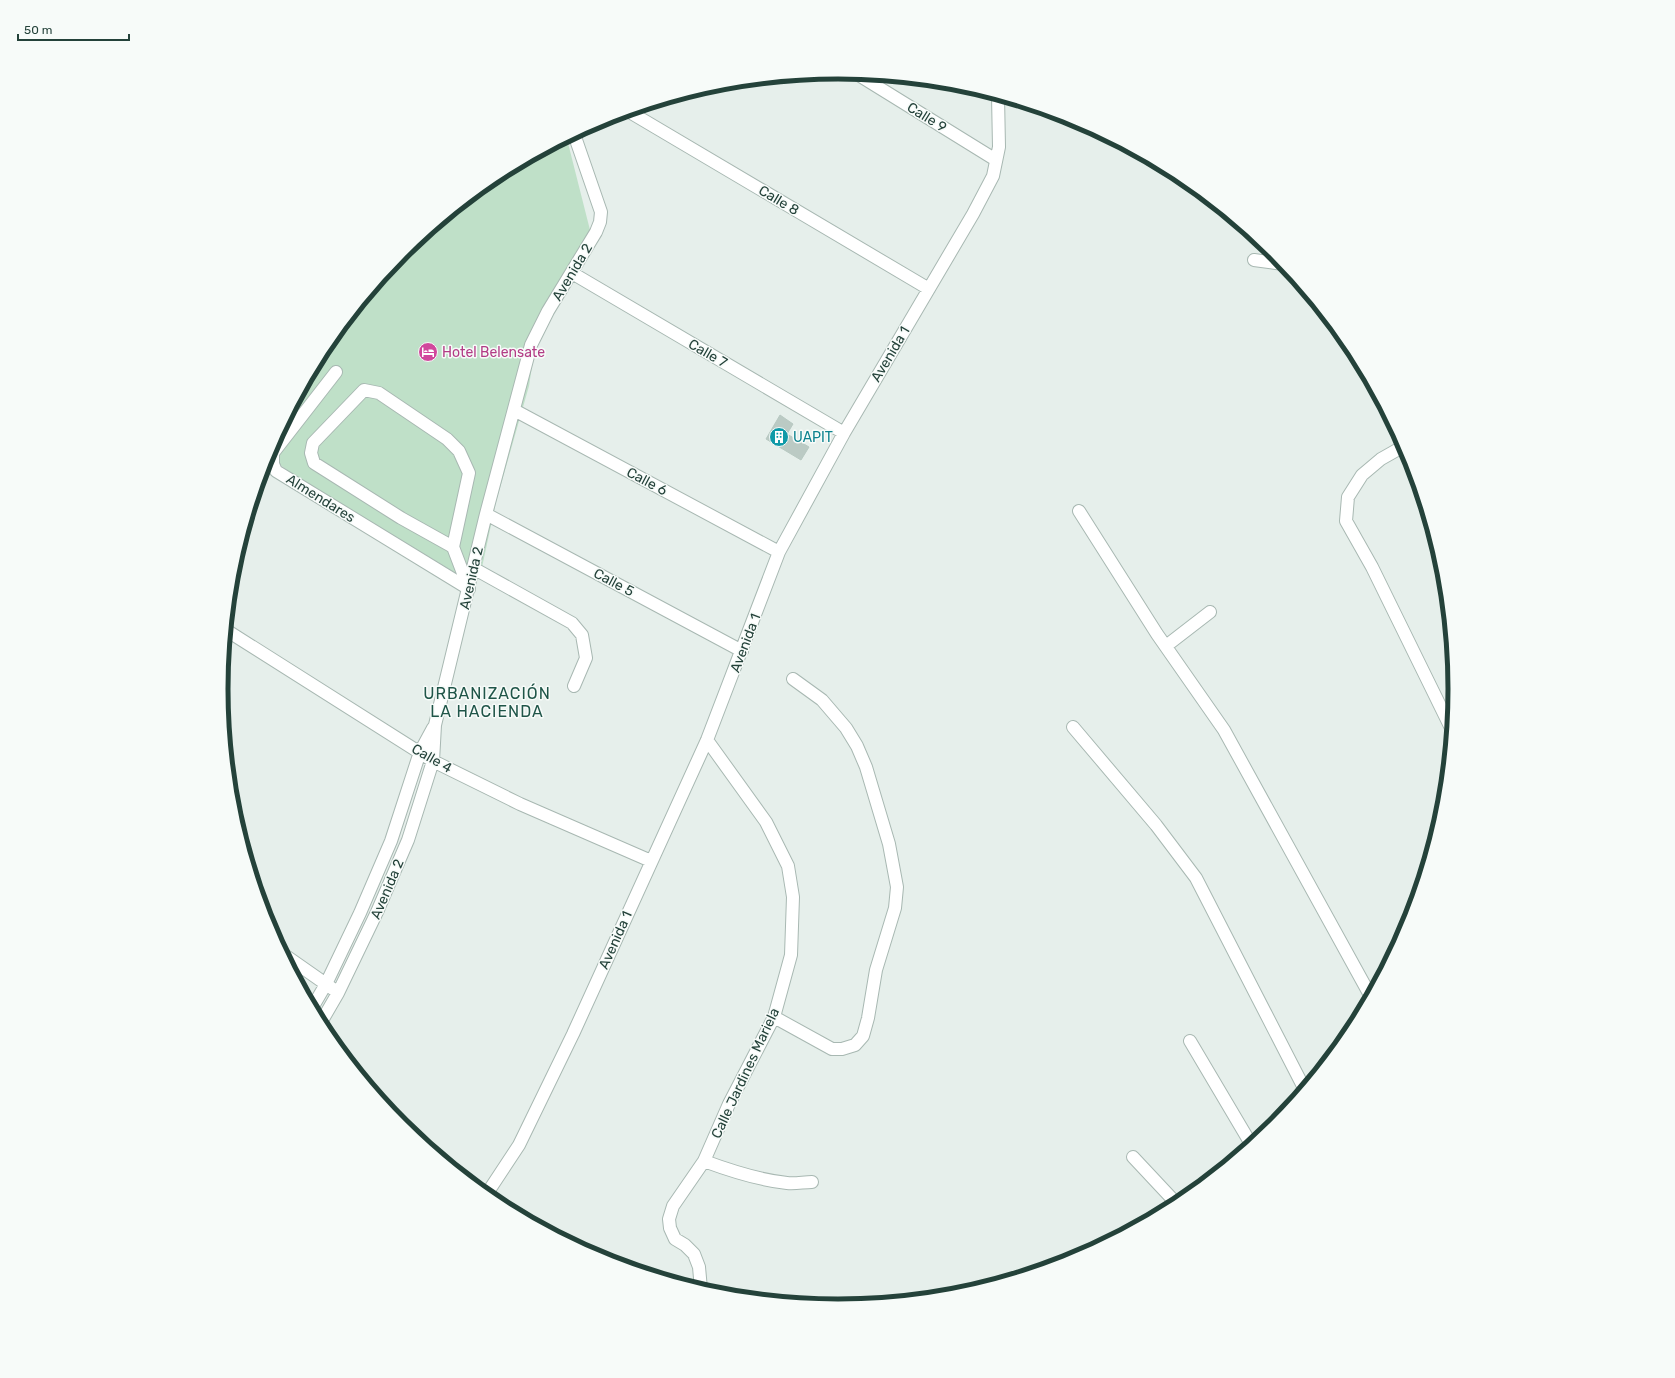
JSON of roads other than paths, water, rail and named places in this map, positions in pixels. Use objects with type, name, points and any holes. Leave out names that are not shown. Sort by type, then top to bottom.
[{"type":"street","name":"Calle 9","points":[[866,80],[996,160]]},
{"type":"street","name":"Avenida 1","points":[[490,1189],[519,1145],[549,1086],[707,740],[779,552],[844,433],[973,214],[993,176],[999,147],[998,101]]},
{"type":"street","name":"Calle 8","points":[[633,114],[929,289]]},
{"type":"street","name":"Avenida 2","points":[[324,1018],[378,912],[408,840],[433,761],[435,725],[486,514],[531,345],[548,312],[596,232],[600,222],[600,212],[575,138]]},
{"type":"street","points":[[1254,260],[1273,263]]},
{"type":"street","name":"Calle 7","points":[[572,273],[844,433]]},
{"type":"street","name":"Almendares","points":[[278,446],[336,372]]},
{"type":"street","points":[[453,547],[401,518],[314,463],[311,452],[313,443],[364,390],[379,393],[447,439],[459,451],[469,473],[453,547],[469,589]]},
{"type":"street","name":"Calle 6","points":[[514,410],[779,552]]},
{"type":"street","points":[[1398,449],[1381,459],[1362,475],[1348,497],[1346,521],[1372,567],[1447,719]]},
{"type":"street","name":"Almendares","points":[[273,459],[273,464],[276,471],[469,589]]},
{"type":"street","points":[[1079,511],[1166,646],[1224,730],[1368,991]]},
{"type":"street","name":"Calle 5","points":[[486,514],[742,651]]},
{"type":"street","points":[[473,568],[572,623],[582,635],[586,658],[574,686]]},
{"type":"street","points":[[1166,646],[1210,612]]},
{"type":"street","name":"Calle 4","points":[[231,633],[433,761],[520,804],[651,861]]},
{"type":"street","points":[[774,1017],[832,1049],[842,1049],[855,1045],[863,1036],[868,1018],[876,970],[895,908],[897,887],[889,844],[866,767],[857,746],[846,728],[822,700],[793,679]]},
{"type":"street","points":[[315,1003],[326,984],[360,913],[391,841],[420,752],[435,725]]},
{"type":"street","points":[[1073,727],[1156,825],[1196,878],[1302,1084]]},
{"type":"street","name":"Calle Jardines Mariela","points":[[700,1283],[699,1267],[694,1254],[686,1245],[675,1239],[670,1228],[669,1219],[673,1206],[704,1161],[729,1104],[774,1017],[791,955],[793,897],[788,866],[766,822],[707,740]]},
{"type":"street","points":[[290,959],[338,992]]},
{"type":"street","points":[[1190,1041],[1249,1139]]},
{"type":"street","points":[[1133,1157],[1172,1199]]},
{"type":"street","points":[[704,1161],[739,1174],[789,1183],[812,1182]]},
{"type":"place","name":"Hotel Belensate","points":[[428,352]]},
{"type":"place","name":"UAPIT","points":[[779,437]]},
{"type":"district","name":"URBANIZACIÓN LA HACIENDA","points":[[487,702]]}]
